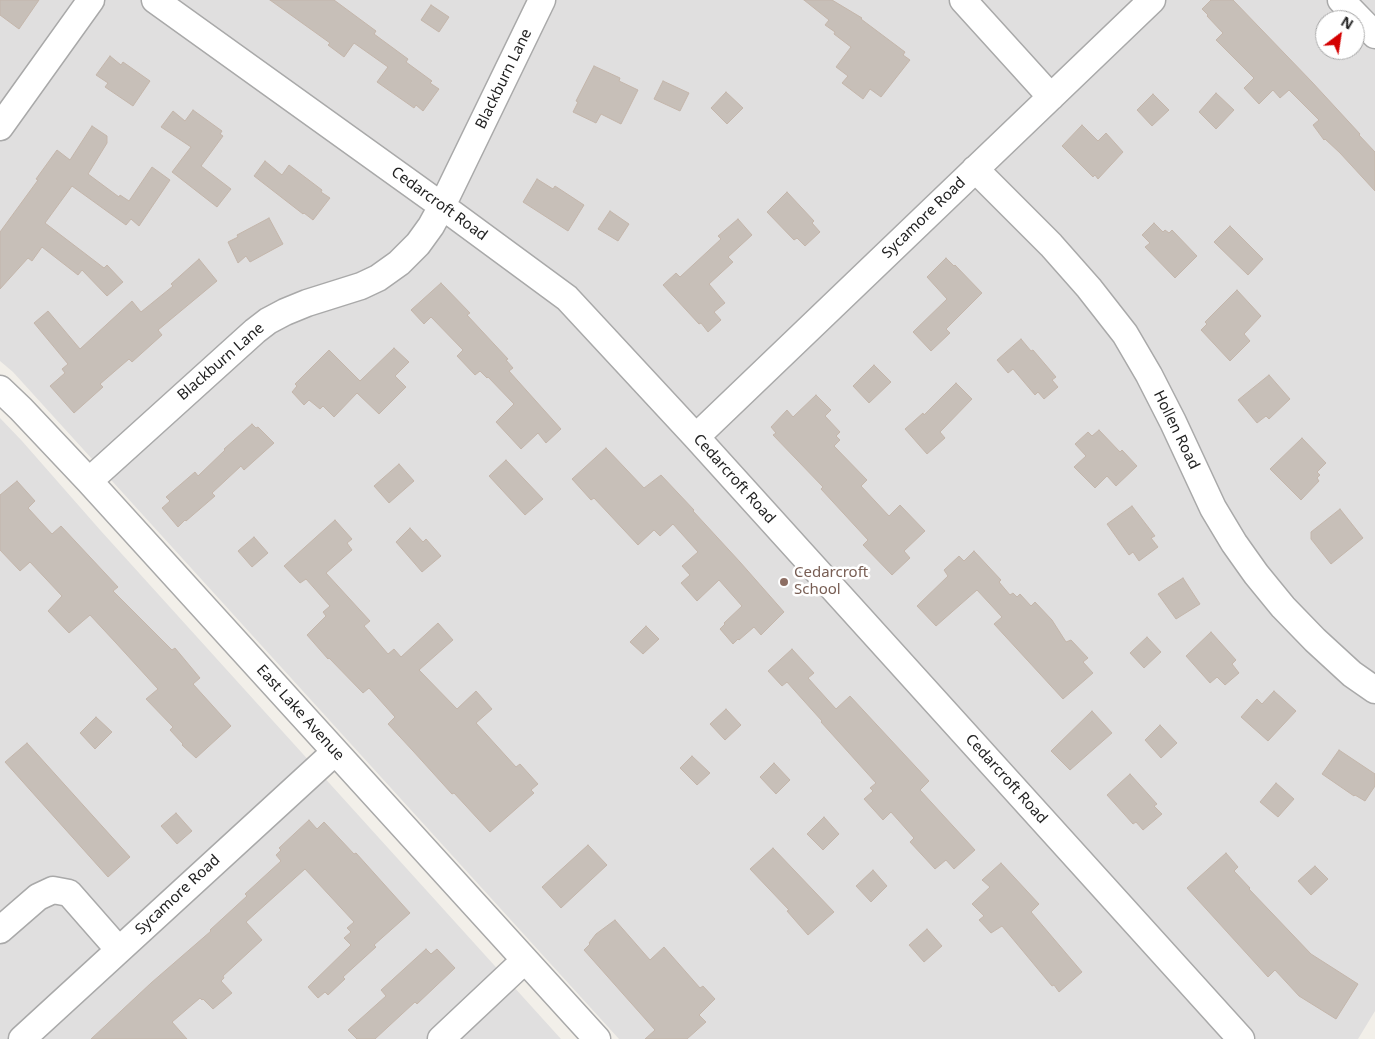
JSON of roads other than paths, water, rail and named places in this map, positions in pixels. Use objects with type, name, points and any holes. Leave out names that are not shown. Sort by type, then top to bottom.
[{"type":"street","points":[[0,127],[91,0]]},
{"type":"street","name":"Cedarcroft Road","points":[[155,0],[567,298],[696,437],[1241,1039]]},
{"type":"street","name":"Blackburn Lane","points":[[89,481],[268,321],[307,303],[361,286],[378,278],[399,263],[418,244],[442,206],[542,0]]},
{"type":"street","points":[[963,0],[1051,97]]},
{"type":"street","name":"Sycamore Road","points":[[696,437],[1152,0]]},
{"type":"street","points":[[1341,0],[1375,35]]},
{"type":"street","name":"Hollen Road","points":[[975,169],[1051,245],[1089,288],[1125,334],[1173,422],[1213,508],[1234,543],[1256,574],[1283,607],[1315,640],[1352,674],[1375,690]]},
{"type":"street","name":"East Lake Avenue","points":[[0,389],[89,481],[597,1039]]},
{"type":"street","name":"Sycamore Road","points":[[22,1039],[335,752]]},
{"type":"street","points":[[0,930],[38,897],[53,890],[69,893],[119,950]]},
{"type":"street","points":[[440,1039],[525,960]]},
{"type":"place","name":"Cedarcroft School","points":[[784,582]]}]
